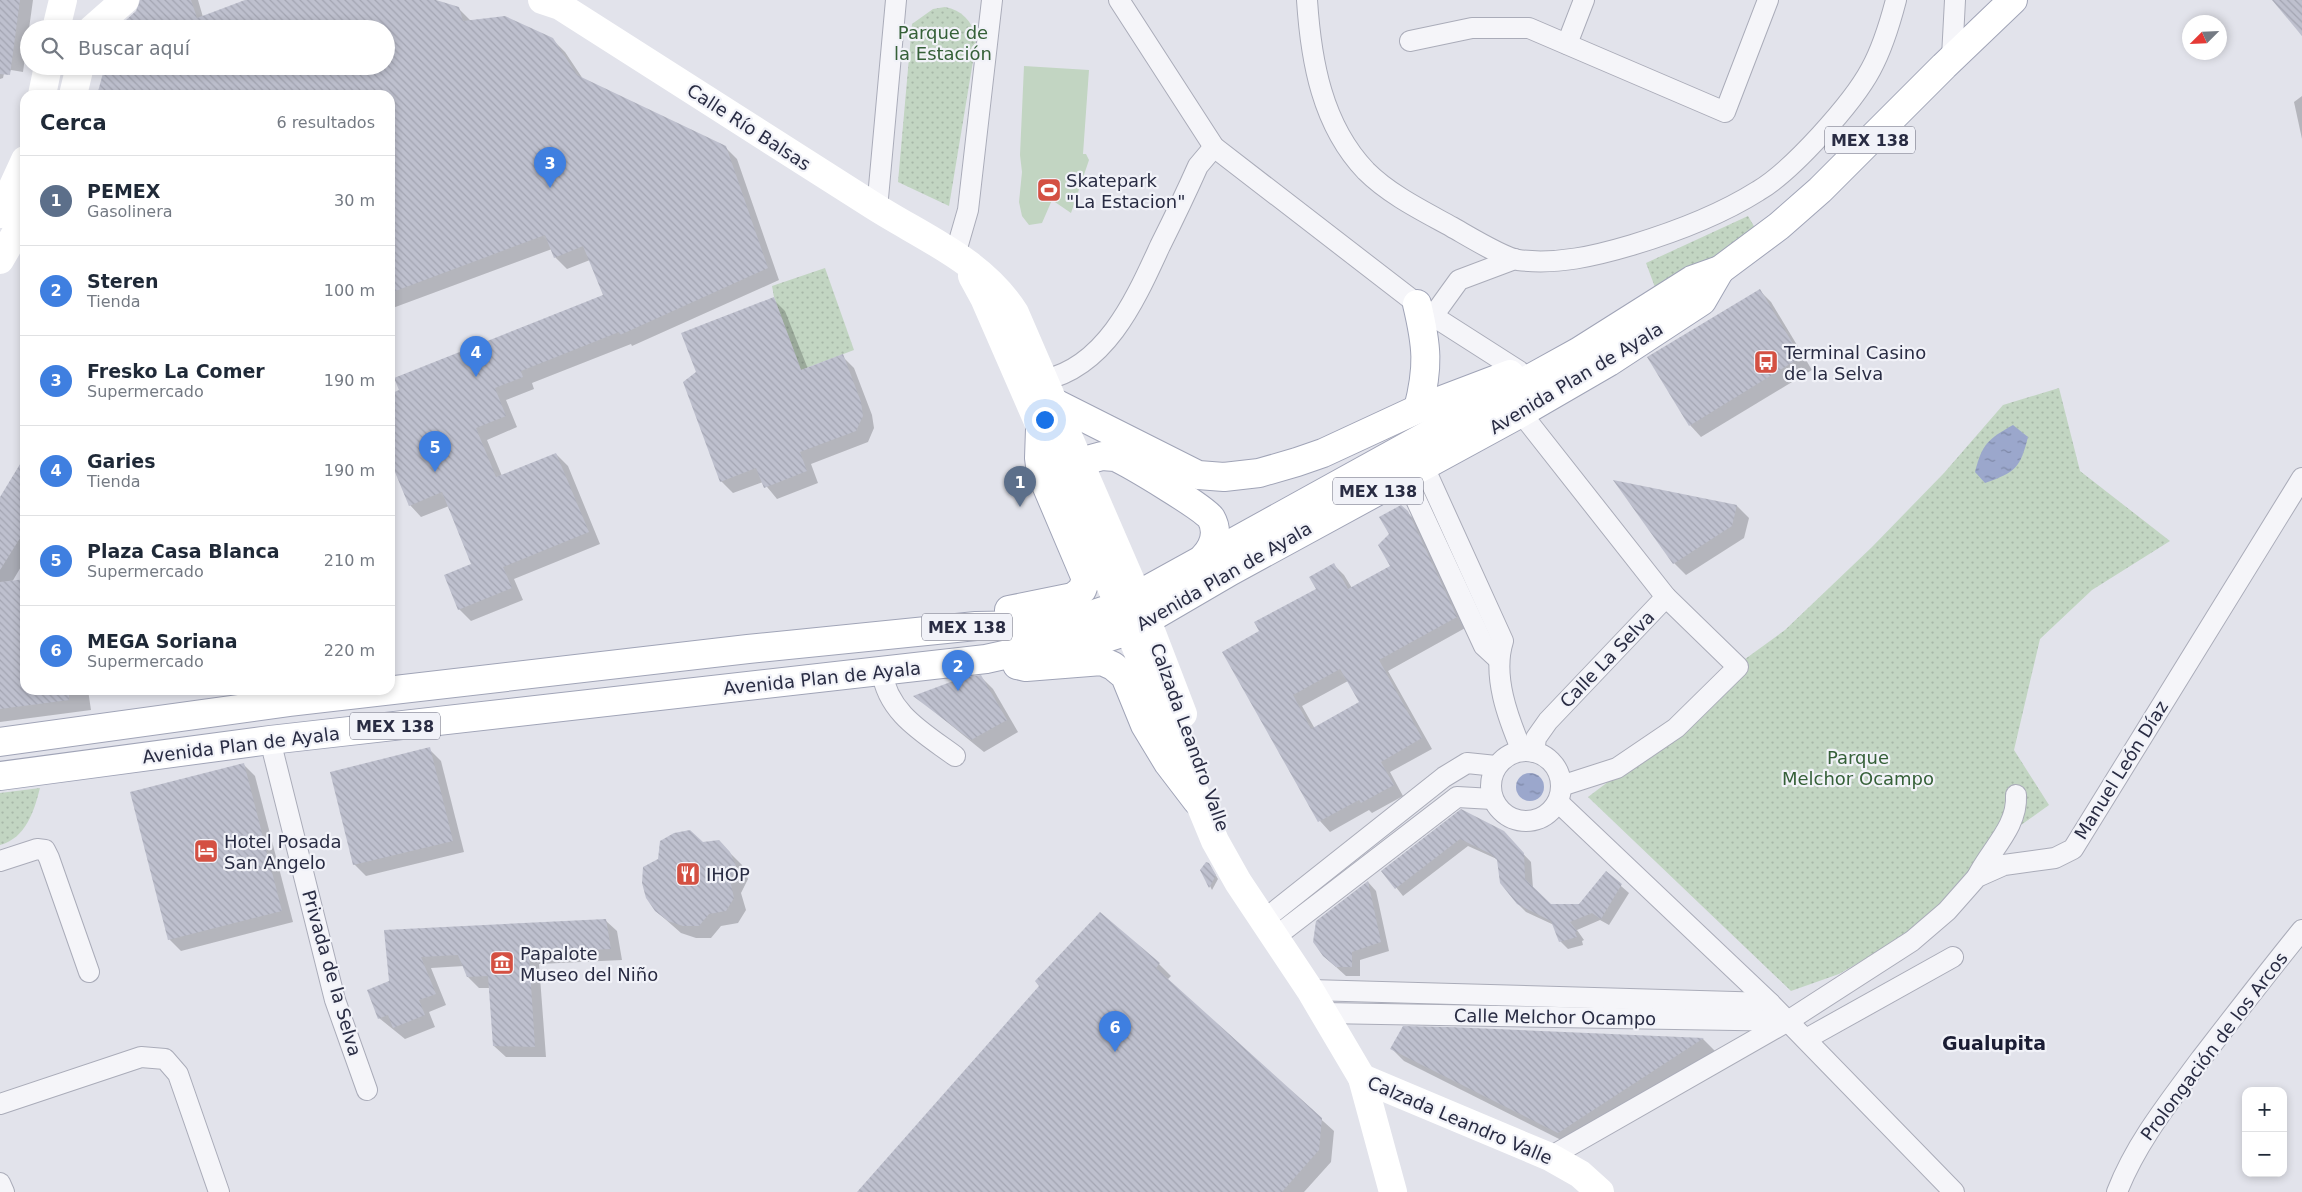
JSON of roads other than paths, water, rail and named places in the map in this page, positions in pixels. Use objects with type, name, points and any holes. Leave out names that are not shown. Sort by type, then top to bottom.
[{"type":"main road","points":[[58,20],[63,0]]},
{"type":"main road","points":[[90,20],[94,0]]},
{"type":"main road","points":[[102,20],[125,0]]},
{"type":"main road","name":"Calle Río Balsas","points":[[542,0],[560,6],[877,209],[955,256]]},
{"type":"main road","name":"Avenida Plan de Ayala","points":[[0,776],[270,740],[986,659],[1035,648],[1103,639],[1125,632],[1405,467],[1578,352],[1692,280],[1720,270],[1779,226],[1820,190],[1952,57],[2013,0]]},
{"type":"main road","points":[[43,90],[46,75]]},
{"type":"main road","points":[[75,90],[78,75]]},
{"type":"main road","points":[[0,214],[20,172]]},
{"type":"main road","points":[[0,260],[20,226]]},
{"type":"main road","name":"Calzada Leandro Valle","points":[[955,256],[982,273],[1005,298],[1014,313],[1048,391],[1120,607],[1174,717],[1225,833],[1238,882]]},
{"type":"main road","name":"Calzada Leandro Valle","points":[[955,256],[971,274],[984,298],[1040,429],[1077,474]]},
{"type":"main road","name":"Avenida Plan de Ayala","points":[[395,690],[753,648],[976,626],[1032,624],[1094,614],[1118,606],[1294,508],[1405,467],[1521,413],[1609,362],[1702,301],[1720,270]]},
{"type":"main road","points":[[1418,409],[1427,372],[1425,310]]},
{"type":"main road","points":[[1048,391],[1198,476],[1224,477],[1259,473],[1326,452],[1418,409],[1518,371],[1578,352]]},
{"type":"main road","points":[[882,672],[885,665],[899,654],[936,645],[1009,610],[1073,597],[1082,590],[1086,579],[1041,474],[1039,458],[1040,429]]},
{"type":"main road","points":[[1326,452],[1405,467]]},
{"type":"main road","points":[[1294,508],[1326,452]]},
{"type":"main road","points":[[1077,474],[1102,456],[1115,457],[1209,515],[1215,534],[1214,542],[1204,557]]},
{"type":"main road","points":[[986,659],[1026,667],[1102,661],[1113,666],[1125,676],[1145,724],[1168,763],[1197,801]]},
{"type":"main road","name":"Avenida Plan de Ayala","points":[[0,742],[354,695]]},
{"type":"main road","name":"Calzada Leandro Valle","points":[[1174,717],[1197,801],[1215,841],[1238,882],[1310,990],[1362,1078],[1550,1157],[1577,1183],[1600,1192]]},
{"type":"main road","points":[[1362,1078],[1393,1192]]},
{"type":"street","points":[[877,209],[896,0]]},
{"type":"street","points":[[955,256],[968,210],[992,0]]},
{"type":"street","points":[[1119,0],[1214,147],[1425,310],[1518,371]]},
{"type":"street","points":[[1307,0],[1310,48],[1318,82],[1340,134],[1366,171],[1410,204],[1515,259]]},
{"type":"street","points":[[1567,44],[1584,0]]},
{"type":"street","points":[[1410,41],[1472,28],[1529,28],[1725,112],[1768,0]]},
{"type":"street","points":[[1425,310],[1459,280],[1515,259],[1564,261],[1605,253],[1692,224],[1760,191],[1797,159],[1837,116],[1871,70],[1890,24],[1896,0]]},
{"type":"street","points":[[1952,57],[1955,0]]},
{"type":"street","points":[[1048,391],[1054,378],[1084,361],[1107,339],[1133,305],[1198,166],[1214,147]]},
{"type":"street","points":[[0,178],[20,165]]},
{"type":"street","points":[[1521,413],[1666,596],[1738,667],[1676,728],[1617,768],[1560,794]]},
{"type":"street","points":[[1405,467],[1484,646],[1497,658],[1508,718],[1528,751]]},
{"type":"street","name":"Manuel León Díaz","points":[[1788,1021],[1912,942],[1947,910],[1977,877],[2004,865],[2055,858],[2073,848],[2302,478]]},
{"type":"street","name":"Calle La Selva","points":[[1528,751],[1548,721],[1666,596]]},
{"type":"street","points":[[882,672],[884,685],[897,710],[906,720],[955,756]]},
{"type":"street","name":"Calle La Selva","points":[[1548,721],[1552,762]]},
{"type":"street","name":"Privada de la Selva","points":[[270,740],[335,1000],[366,1090]]},
{"type":"street","points":[[1528,751],[1544,755],[1558,771],[1560,794],[1551,812],[1542,818],[1530,822],[1518,821],[1508,817],[1493,799],[1491,788],[1496,766],[1509,754],[1528,751]]},
{"type":"street","points":[[1270,928],[1452,772],[1467,763],[1496,766]]},
{"type":"street","points":[[1560,794],[1806,1039],[1954,1192]]},
{"type":"street","points":[[1977,877],[1987,857],[2008,829],[2017,809],[2016,795]]},
{"type":"street","points":[[1270,928],[1457,797],[1493,799]]},
{"type":"street","points":[[0,861],[37,849],[45,850],[89,972]]},
{"type":"street","name":"Prolongación de los Arcos","points":[[2117,1192],[2125,1171],[2152,1124],[2265,974],[2302,930]]},
{"type":"street","points":[[1806,1039],[1953,957]]},
{"type":"street","name":"Calle Melchor Ocampo","points":[[1310,990],[1770,1003]]},
{"type":"street","name":"Calle Melchor Ocampo","points":[[1323,1013],[1788,1021]]},
{"type":"street","points":[[1550,1157],[1788,1021]]},
{"type":"street","points":[[0,1104],[141,1057],[165,1059],[178,1074],[219,1192]]},
{"type":"street","points":[[0,1184],[4,1192]]},
{"type":"water","points":[[2013,425],[2028,437],[2022,456],[2015,468],[2010,472],[1985,483],[1975,472],[1980,455],[1987,443]]},
{"type":"water","points":[[1530,773],[1540,777],[1544,787],[1540,797],[1530,801],[1520,797],[1516,787],[1520,777]]},
{"type":"place","name":"Fresko La Comer","points":[[550,188]]},
{"type":"place","name":"Skatepark \"La Estacion\"","points":[[1049,190]]},
{"type":"place","name":"Terminal Casino de la Selva","points":[[1766,362]]},
{"type":"place","name":"Garies","points":[[476,377]]},
{"type":"place","name":"Plaza Casa Blanca","points":[[435,472]]},
{"type":"place","name":"PEMEX","points":[[1020,507]]},
{"type":"place","name":"Steren","points":[[958,691]]},
{"type":"place","name":"Hotel Posada San Angelo","points":[[206,851]]},
{"type":"place","name":"IHOP","points":[[688,874]]},
{"type":"place","name":"Papalote Museo del Niño","points":[[502,963]]},
{"type":"place","name":"MEGA Soriana","points":[[1115,1052]]},
{"type":"district","name":"Gualupita","points":[[1994,1043]]},
{"type":"park label","name":"Parque de la Estación","points":[[943,42]]},
{"type":"park label","name":"Parque Melchor Ocampo","points":[[1858,768]]}]
